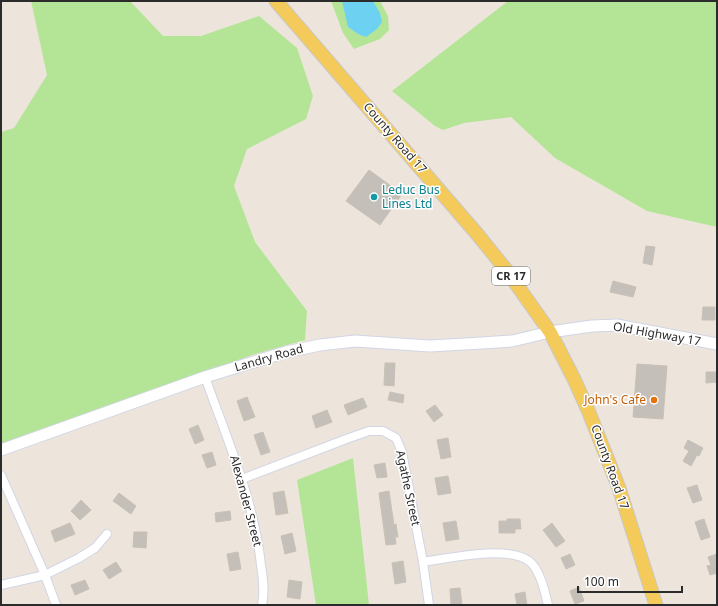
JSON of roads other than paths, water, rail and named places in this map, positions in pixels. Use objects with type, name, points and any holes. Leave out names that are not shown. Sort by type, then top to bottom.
[{"type":"main road","name":"County Road 17","points":[[276,1],[475,231],[507,271],[550,332],[588,410],[619,488],[656,605]]},
{"type":"main road","name":"Old Highway 17","points":[[550,332],[592,326],[617,325],[717,344]]},
{"type":"main road","name":"Landry Road","points":[[1,450],[205,377],[286,352],[320,345],[355,341],[430,346],[512,341],[550,332]]},
{"type":"street","name":"Alexander Street","points":[[205,377],[242,479],[259,546],[264,599],[262,605]]},
{"type":"street","name":"Agathe Street","points":[[242,479],[369,431],[383,431],[396,438],[402,452],[423,562],[429,605]]},
{"type":"street","points":[[1,475],[45,575],[56,605]]},
{"type":"street","points":[[1,585],[45,575],[95,548],[107,534]]},
{"type":"street","points":[[423,562],[486,553],[516,554],[530,561],[539,576],[548,605]]},
{"type":"water","points":[[342,1],[373,1],[380,13],[382,22],[377,29],[366,37],[358,34],[348,27]]},
{"type":"place","name":"Leduc Bus Lines Ltd","points":[[374,197]]},
{"type":"place","name":"John's Cafe","points":[[654,400]]}]
